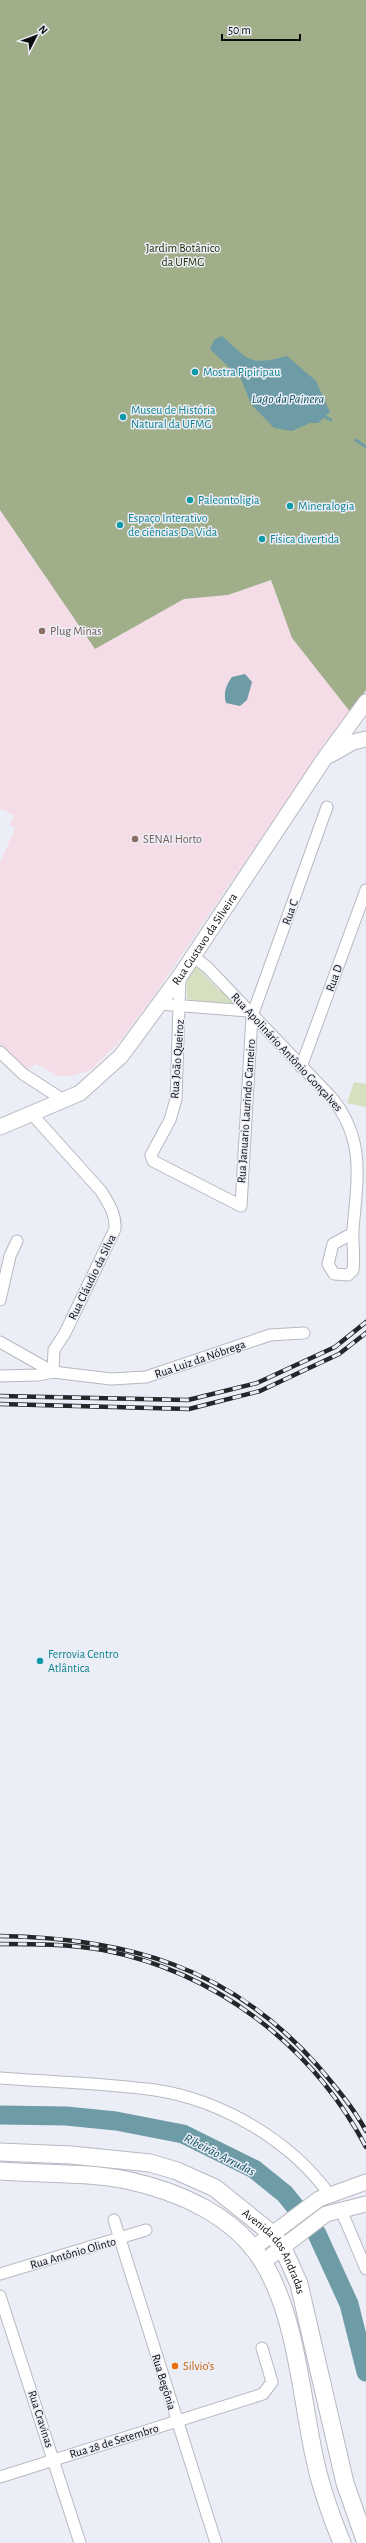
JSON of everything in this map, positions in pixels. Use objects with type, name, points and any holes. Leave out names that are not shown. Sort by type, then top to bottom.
[{"type":"main road","name":"Rua Gustavo da Silveira","points":[[0,1127],[30,1112],[65,1101],[80,1093],[121,1056],[180,976],[327,756],[366,702]]},
{"type":"main road","points":[[327,756],[366,716]]},
{"type":"main road","points":[[327,756],[353,742],[366,739]]},
{"type":"main road","name":"Avenida dos Andradas","points":[[0,2152],[79,2156],[150,2163],[177,2171],[215,2188],[275,2230],[286,2243],[303,2298],[345,2483],[366,2543]]},
{"type":"main road","name":"Avenida dos Andradas","points":[[0,2171],[125,2180],[167,2191],[202,2207],[218,2218],[258,2255],[285,2316],[315,2460],[342,2543]]},
{"type":"main road","points":[[258,2255],[275,2230],[324,2196],[366,2182]]},
{"type":"main road","points":[[258,2255],[286,2243],[326,2214],[366,2204]]},
{"type":"street","name":"Rua C","points":[[250,1014],[327,807]]},
{"type":"street","name":"Rua D","points":[[301,1067],[366,890]]},
{"type":"street","name":"Rua Apolinário Antônio Gonçalves","points":[[193,956],[207,967],[250,1014],[332,1098],[350,1122],[359,1168],[353,1232]]},
{"type":"street","name":"Rua João Queiroz","points":[[180,976],[176,1099],[170,1120],[151,1155],[153,1160],[240,1206]]},
{"type":"street","points":[[159,1004],[250,1014]]},
{"type":"street","name":"Rua Januario Laurindo Carneiro","points":[[240,1206],[250,1014]]},
{"type":"street","points":[[0,1052],[23,1074],[65,1101]]},
{"type":"street","name":"Rua Cláudio da Silva","points":[[30,1112],[101,1192],[108,1202],[116,1220],[115,1229],[65,1333],[54,1350],[53,1372]]},
{"type":"street","points":[[0,1300],[10,1256],[17,1241]]},
{"type":"street","name":"Rua Luiz da Nóbrega","points":[[0,1376],[38,1375],[53,1372],[111,1379],[146,1377],[270,1336],[304,1333]]},
{"type":"street","points":[[0,1342],[53,1372]]},
{"type":"street","points":[[0,2078],[155,2090],[192,2100],[239,2119],[293,2155],[324,2196]]},
{"type":"street","points":[[341,2210],[366,2269]]},
{"type":"street","name":"Rua Begônia","points":[[114,2220],[176,2422],[216,2543]]},
{"type":"street","name":"Rua Antônio Olinto","points":[[0,2274],[146,2230]]},
{"type":"street","name":"Rua Cravinas","points":[[0,2296],[80,2543]]},
{"type":"street","name":"Rua 28 de Setembro","points":[[0,2476],[263,2394],[270,2387],[271,2377],[262,2348]]},
{"type":"shaded area","name":"SENAI Horto","points":[[0,510],[95,649],[184,599],[228,595],[271,580],[292,638],[351,713],[324,744],[158,990],[121,1040],[92,1069],[73,1076],[59,1076],[36,1064],[28,1069],[21,1067],[0,1045],[0,863],[15,828],[10,825],[14,815],[0,809]]},
{"type":"green space","name":"Jardim Botânico da UFMG","points":[[0,0],[366,0],[366,690],[351,713],[292,638],[271,580],[228,595],[184,599],[95,649],[0,510]]},
{"type":"green space","points":[[194,966],[198,968],[219,990],[233,999],[239,1008],[187,999],[187,976]]},
{"type":"green space","points":[[354,1082],[366,1084],[366,1107],[347,1103]]},
{"type":"water","name":"Lago da Painera","points":[[222,336],[245,356],[257,361],[265,361],[287,356],[316,381],[330,412],[318,423],[310,423],[292,431],[274,428],[251,404],[241,379],[210,349],[214,340]]},
{"type":"water","points":[[245,674],[252,682],[247,700],[240,706],[226,703],[225,692],[230,680],[232,677]]},
{"type":"waterway","points":[[325,417],[331,420]]},
{"type":"waterway","points":[[356,440],[366,447]]},
{"type":"waterway","name":"Ribeirão Arrudas","points":[[0,2115],[66,2116],[116,2121],[183,2134],[254,2169],[285,2194],[317,2234],[349,2304],[366,2372]]},
{"type":"railway","points":[[0,1396],[188,1400],[257,1383],[335,1347],[366,1322]]},
{"type":"railway","points":[[0,1404],[189,1409],[260,1391],[339,1354],[366,1333]]},
{"type":"railway","points":[[0,1936],[47,1938],[91,1943],[133,1952],[174,1964],[212,1982],[249,2004],[284,2031],[317,2065],[350,2105],[366,2131]]},
{"type":"railway","points":[[0,1944],[64,1945],[103,1950],[145,1961],[184,1976],[222,1995],[257,2018],[289,2046],[318,2076],[344,2110],[366,2147]]},
{"type":"place","name":"Mostra Pipiripau","points":[[195,372]]},
{"type":"place","name":"Museu de História Natural da UFMG","points":[[123,417]]},
{"type":"place","name":"Paleontoligia","points":[[190,500]]},
{"type":"place","name":"Mineralogia","points":[[290,506]]},
{"type":"place","name":"Espaço Interativo de ciências Da Vida","points":[[120,525]]},
{"type":"place","name":"Física divertida","points":[[262,539]]},
{"type":"place","name":"Plug Minas","points":[[42,631]]},
{"type":"place","name":"SENAI Horto","points":[[135,839]]},
{"type":"place","name":"Ferrovia Centro Atlântica","points":[[40,1661]]},
{"type":"place","name":"Silvio's","points":[[175,2366]]}]
